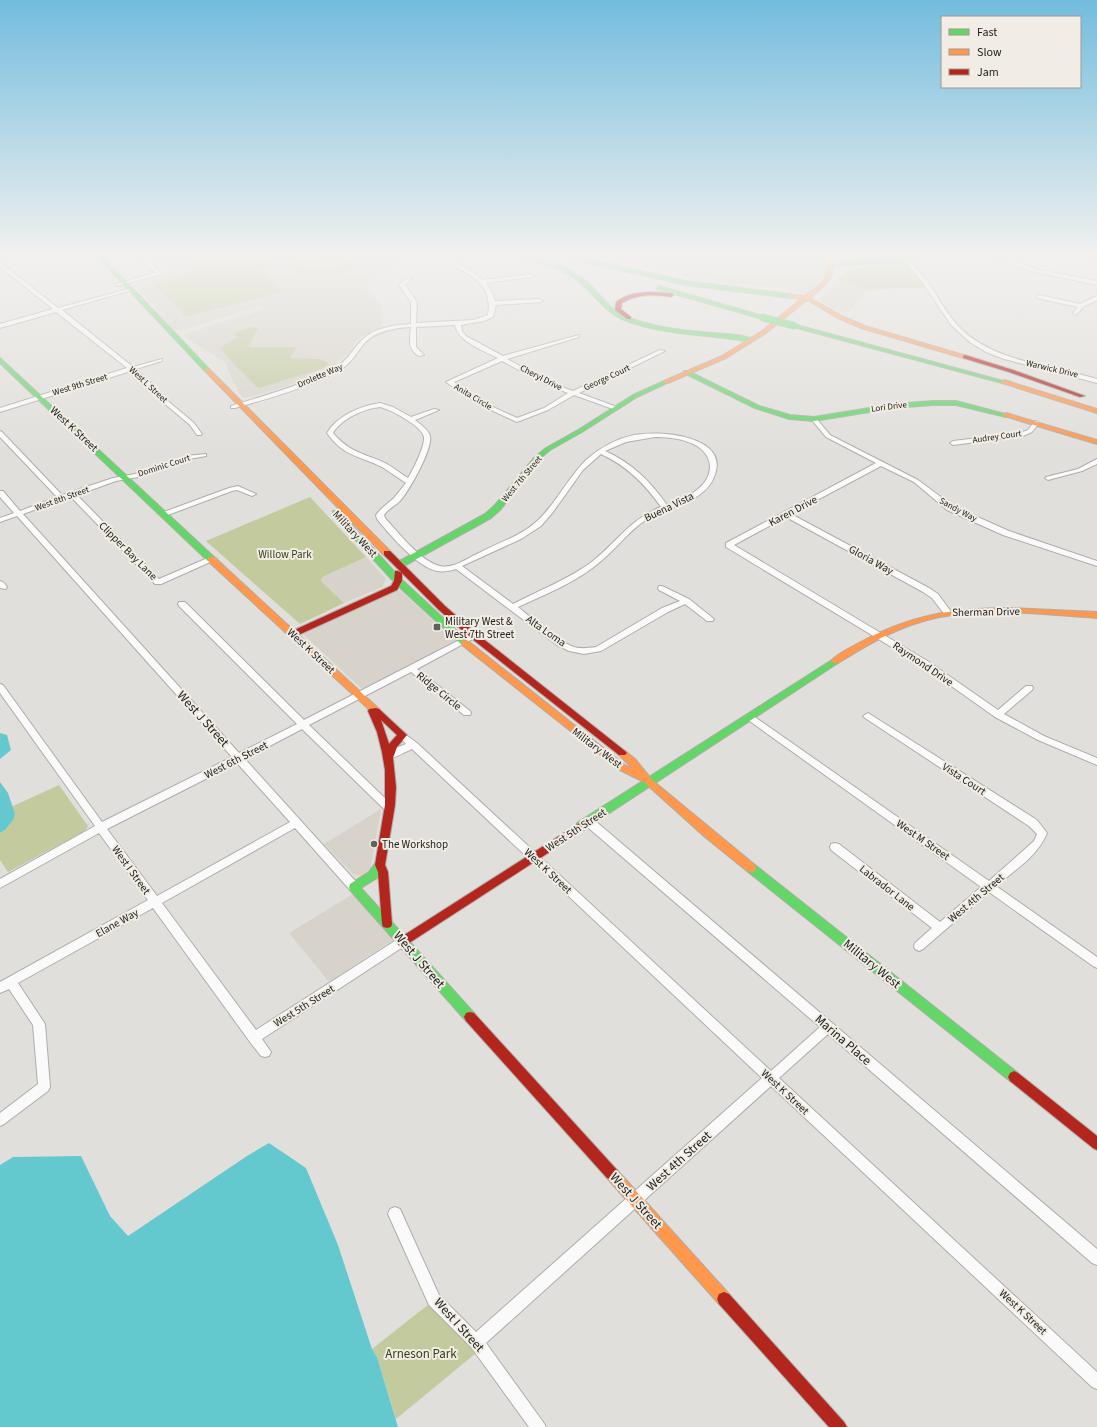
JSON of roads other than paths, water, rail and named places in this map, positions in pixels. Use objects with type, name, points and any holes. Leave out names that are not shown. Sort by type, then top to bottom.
[{"type":"main road","name":"Military West","points":[[157,322],[237,406],[398,581],[463,642],[617,764],[649,782]]},
{"type":"main road","points":[[639,322],[661,327],[729,335],[751,340]]},
{"type":"main road","name":"West 7th Street","points":[[399,565],[488,516],[498,508],[537,458],[548,449],[652,387],[724,357],[737,350],[777,322]]},
{"type":"main road","points":[[780,322],[993,379],[1097,410]]},
{"type":"main road","points":[[813,322],[999,371],[1092,399]]},
{"type":"main road","points":[[852,322],[1011,371],[1082,396]]},
{"type":"main road","name":"West K Street","points":[[0,360],[41,397],[124,478],[165,513],[359,696],[402,734]]},
{"type":"main road","name":"Lori Drive","points":[[686,372],[762,409],[789,417],[814,419],[894,406],[945,402],[980,407],[1097,442]]},
{"type":"main road","name":"Military West","points":[[237,406],[442,608],[474,636],[632,761],[649,782],[709,834],[1097,1144]]},
{"type":"main road","points":[[293,634],[394,588],[398,581],[399,565]]},
{"type":"main road","name":"Sherman Drive","points":[[878,634],[917,620],[948,613],[993,610],[1097,615]]},
{"type":"main road","name":"West 5th Street","points":[[402,942],[829,664],[878,634]]},
{"type":"main road","points":[[354,887],[372,875],[380,865],[390,808],[392,771],[390,756],[378,721],[370,706]]},
{"type":"main road","points":[[390,756],[393,746],[402,734]]},
{"type":"main road","points":[[380,865],[383,872],[387,924]]},
{"type":"main road","name":"West J Street","points":[[354,887],[839,1427]]},
{"type":"street","points":[[0,326],[16,322]]},
{"type":"street","name":"West L Street","points":[[72,322],[148,383],[154,392],[192,424],[199,434]]},
{"type":"street","name":"Cheryl Drive","points":[[458,322],[461,335],[549,384],[615,408]]},
{"type":"street","name":"Drolette Way","points":[[237,406],[337,370],[350,361],[362,342],[390,328],[413,324],[461,322]]},
{"type":"street","name":"Warwick Drive","points":[[951,322],[971,340],[988,350],[1011,358],[1097,381]]},
{"type":"street","points":[[413,324],[414,346],[416,352],[420,355]]},
{"type":"street","points":[[503,358],[578,336]]},
{"type":"street","name":"George Court","points":[[573,393],[662,351]]},
{"type":"street","name":"Anita Circle","points":[[503,358],[449,382],[482,404],[517,420],[546,409],[573,393]]},
{"type":"street","name":"West 9th Street","points":[[0,410],[160,360]]},
{"type":"street","points":[[1090,378],[1097,372]]},
{"type":"street","points":[[377,405],[387,407],[410,420],[423,430],[427,435],[427,440],[409,482],[385,466],[356,456],[345,450],[330,433],[332,428],[341,420],[377,405]]},
{"type":"street","points":[[410,420],[436,410]]},
{"type":"street","name":"Sandy Way","points":[[814,419],[828,436],[916,481],[950,508],[971,518],[1049,549],[1097,564]]},
{"type":"street","name":"Audrey Court","points":[[953,443],[1021,435],[1030,431],[1036,423]]},
{"type":"street","points":[[0,433],[62,499]]},
{"type":"street","name":"Buena Vista","points":[[409,482],[396,501],[383,511],[380,515],[381,519],[417,555],[436,569],[444,570],[457,566],[512,541],[531,530],[544,519],[585,465],[601,452],[629,438],[648,435],[680,438],[689,440],[710,454],[713,464],[712,474],[707,484],[694,495],[650,514],[626,531],[608,552],[590,566],[512,607]]},
{"type":"street","points":[[601,452],[618,460],[637,473],[651,487],[665,507]]},
{"type":"street","name":"Dominic Court","points":[[124,478],[136,476],[188,457],[204,455]]},
{"type":"street","points":[[1048,478],[1080,470],[1097,461]]},
{"type":"street","name":"Karen Drive","points":[[751,559],[729,546],[881,463]]},
{"type":"street","name":"West 8th Street","points":[[0,520],[115,479],[124,478]]},
{"type":"street","points":[[165,513],[231,488],[238,488],[252,494]]},
{"type":"street","name":"West J Street","points":[[0,493],[354,887]]},
{"type":"street","name":"Clipper Bay Lane","points":[[72,495],[158,582],[213,559]]},
{"type":"street","name":"Gloria Way","points":[[787,515],[926,590],[940,602],[948,613]]},
{"type":"street","name":"Raymond Drive","points":[[751,559],[926,664],[998,715],[1041,738],[1097,762]]},
{"type":"street","name":"Alta Loma","points":[[457,566],[560,643],[572,649],[584,651],[598,649],[665,610],[686,601]]},
{"type":"street","points":[[662,588],[686,601],[710,619]]},
{"type":"street","points":[[182,604],[302,725],[390,808]]},
{"type":"street","name":"West 6th Street","points":[[0,884],[101,828],[474,636]]},
{"type":"street","name":"Ridge Circle","points":[[412,669],[467,713]]},
{"type":"street","name":"West I Street","points":[[0,687],[265,1052]]},
{"type":"street","points":[[998,715],[1030,688]]},
{"type":"street","name":"Vista Court","points":[[868,716],[1033,823],[1039,828],[1042,834],[1041,838],[1032,849]]},
{"type":"street","name":"West M Street","points":[[749,717],[1097,963]]},
{"type":"street","name":"West K Street","points":[[402,734],[533,858],[1097,1382]]},
{"type":"street","points":[[390,756],[396,751],[414,746]]},
{"type":"street","name":"Marina Place","points":[[588,822],[1097,1258]]},
{"type":"street","name":"Elane Way","points":[[0,988],[296,823]]},
{"type":"street","name":"Labrador Lane","points":[[835,847],[940,928]]},
{"type":"street","name":"West 4th Street","points":[[919,946],[1032,849]]},
{"type":"street","name":"West 5th Street","points":[[254,1038],[402,942]]},
{"type":"street","points":[[0,1120],[44,1087],[39,1024],[11,982]]},
{"type":"street","name":"West 4th Street","points":[[476,1342],[828,1027]]},
{"type":"street","name":"West I Street","points":[[395,1214],[434,1300],[476,1342],[538,1427]]},
{"type":"water","points":[[0,733],[7,735],[11,750],[0,759]]},
{"type":"water","points":[[0,782],[8,793],[15,814],[13,820],[5,830],[0,833]]},
{"type":"water","points":[[269,1143],[306,1168],[338,1245],[372,1349],[377,1357],[398,1427],[0,1427],[0,1165],[13,1157],[81,1156],[110,1216],[128,1236],[247,1156]]},
{"type":"place","name":"Military West & West 7th Street","points":[[437,627]]},
{"type":"place","name":"The Workshop","points":[[374,844]]},
{"type":"park label","name":"Willow Park","points":[[285,554]]},
{"type":"park label","name":"Arneson Park","points":[[421,1354]]}]
